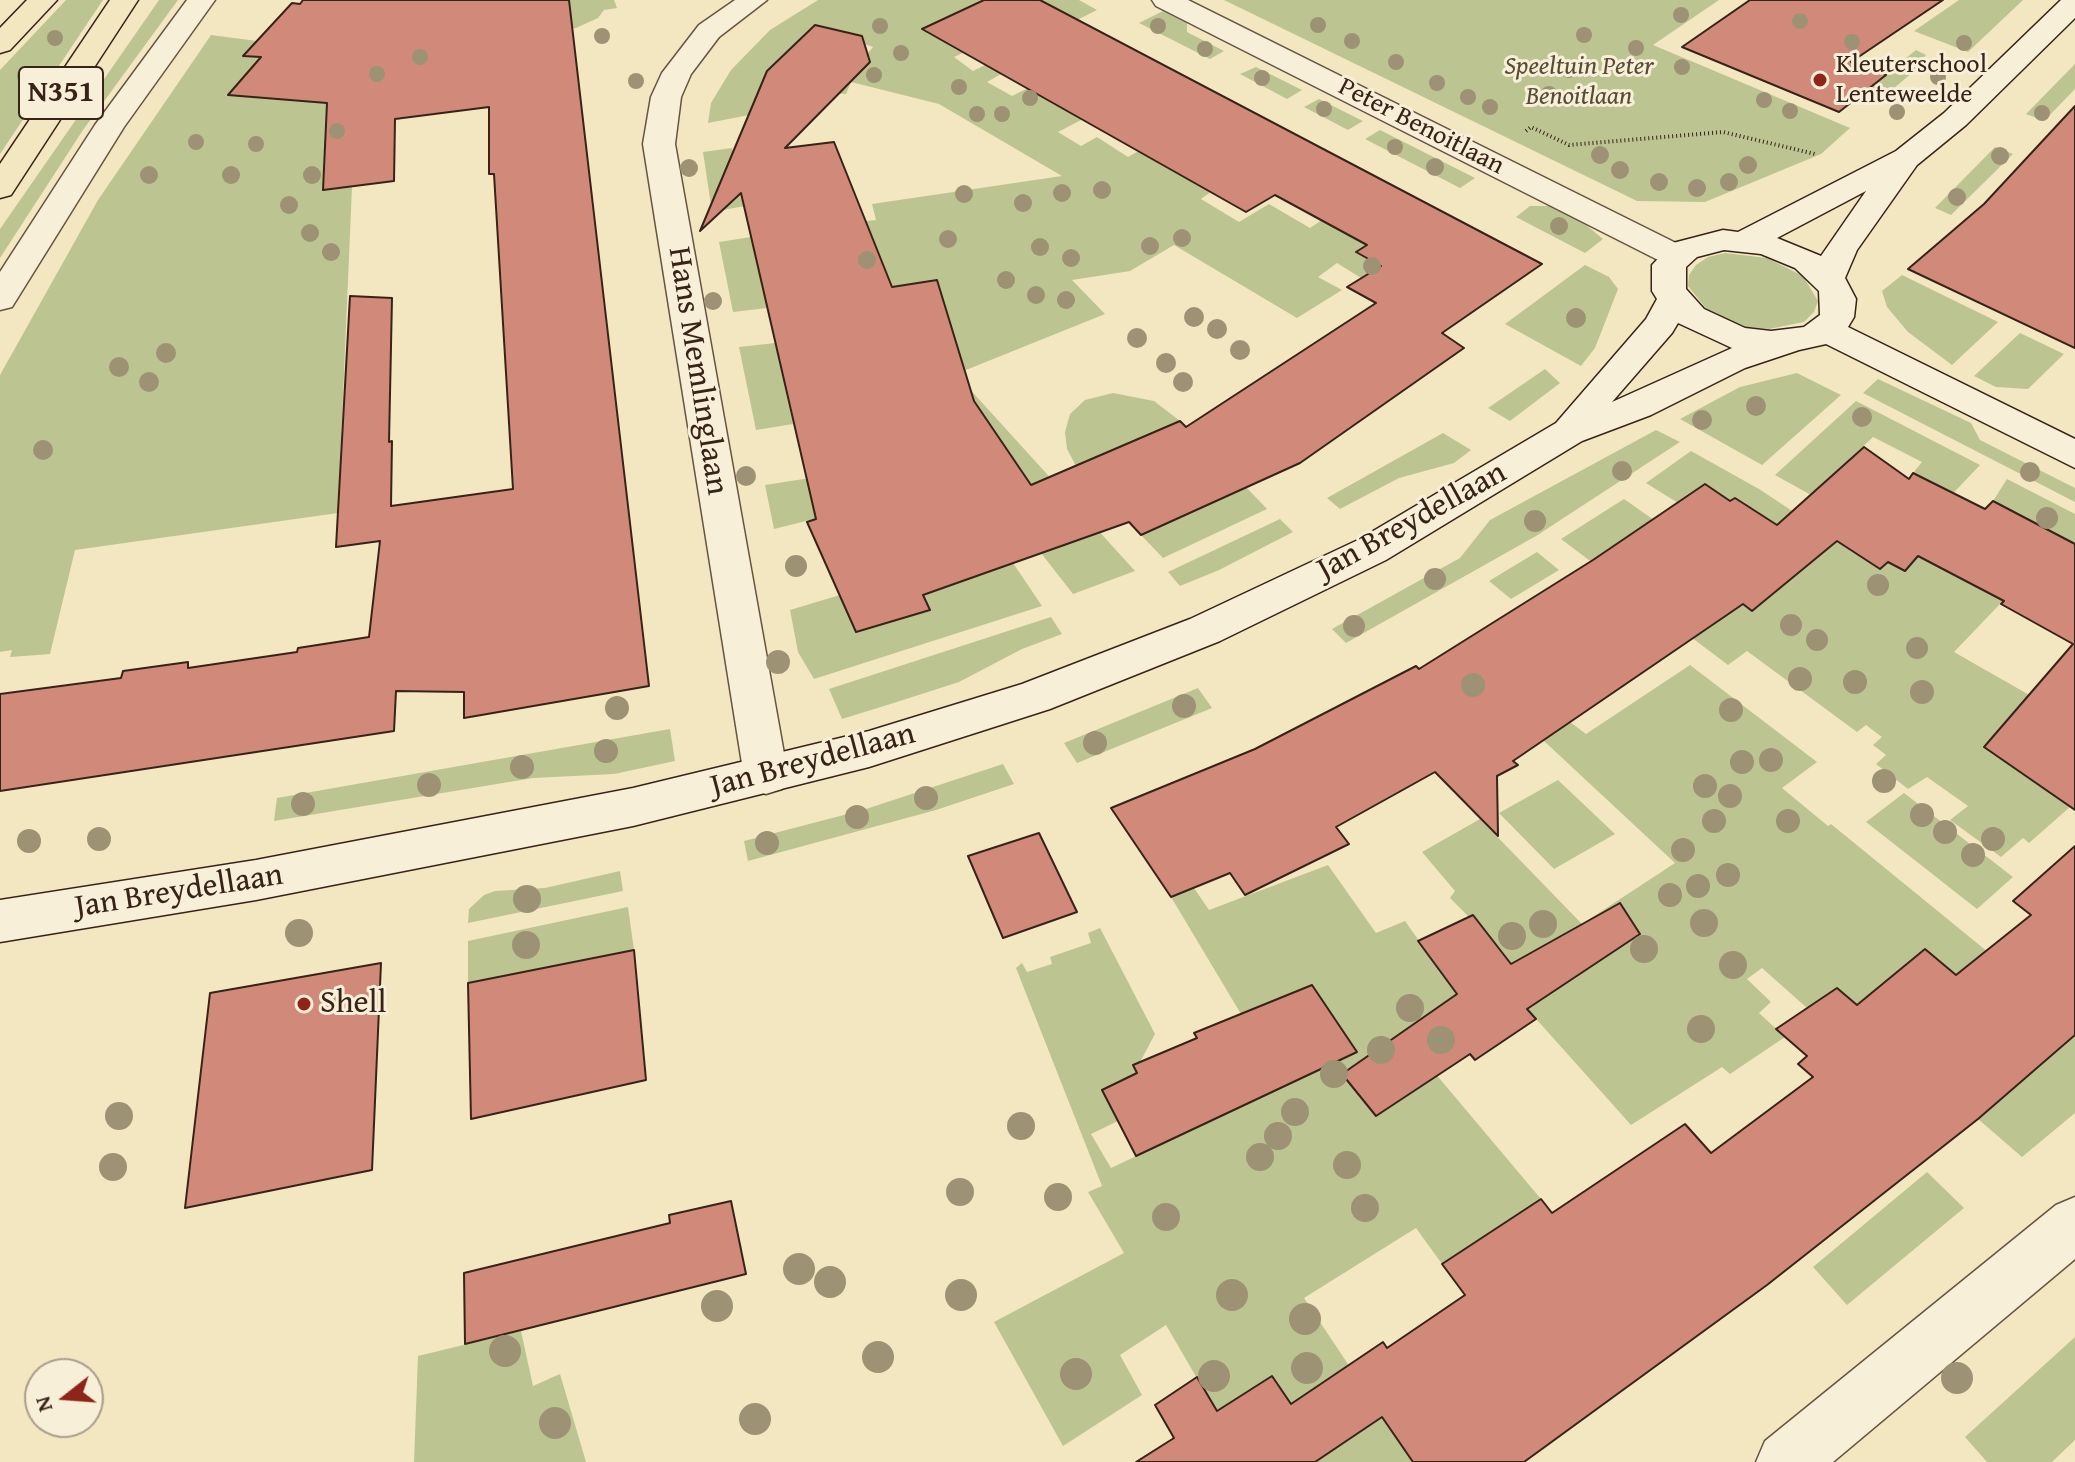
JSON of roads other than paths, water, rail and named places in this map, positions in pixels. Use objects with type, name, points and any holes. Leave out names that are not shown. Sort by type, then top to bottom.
[{"type":"main road","name":"N351","points":[[0,44],[43,0]]},
{"type":"main road","name":"N351","points":[[0,188],[124,0]]},
{"type":"street","points":[[0,299],[110,125],[201,0]]},
{"type":"street","name":"Hans Memlinglaan","points":[[753,0],[709,31],[677,73],[660,120],[659,144],[766,776]]},
{"type":"street","name":"Peter Benoitlaan","points":[[1166,0],[1676,256]]},
{"type":"street","points":[[1745,241],[1907,158],[1955,119],[2075,2]]},
{"type":"street","points":[[1828,278],[1841,249],[1907,158]]},
{"type":"street","points":[[1786,342],[1756,341],[1722,332],[1692,317],[1674,300],[1666,282],[1669,265],[1676,256],[1711,242],[1745,241],[1789,252],[1828,278],[1840,307],[1837,317],[1826,330],[2075,455]]},
{"type":"street","name":"Jan Breydellaan","points":[[1569,432],[1660,325],[1674,300]]},
{"type":"street","name":"Jan Breydellaan","points":[[0,921],[453,844],[766,776],[869,749],[1035,697],[1158,650],[1372,550],[1569,432],[1638,406],[1732,360],[1826,330]]},
{"type":"street","points":[[1786,1462],[2075,1224]]},
{"type":"place","name":"Kleuterschool Lenteweelde","points":[[1820,80]]},
{"type":"place","name":"Shell","points":[[304,1004]]},
{"type":"park label","name":"Speeltuin Peter Benoitlaan","points":[[1579,82]]}]
